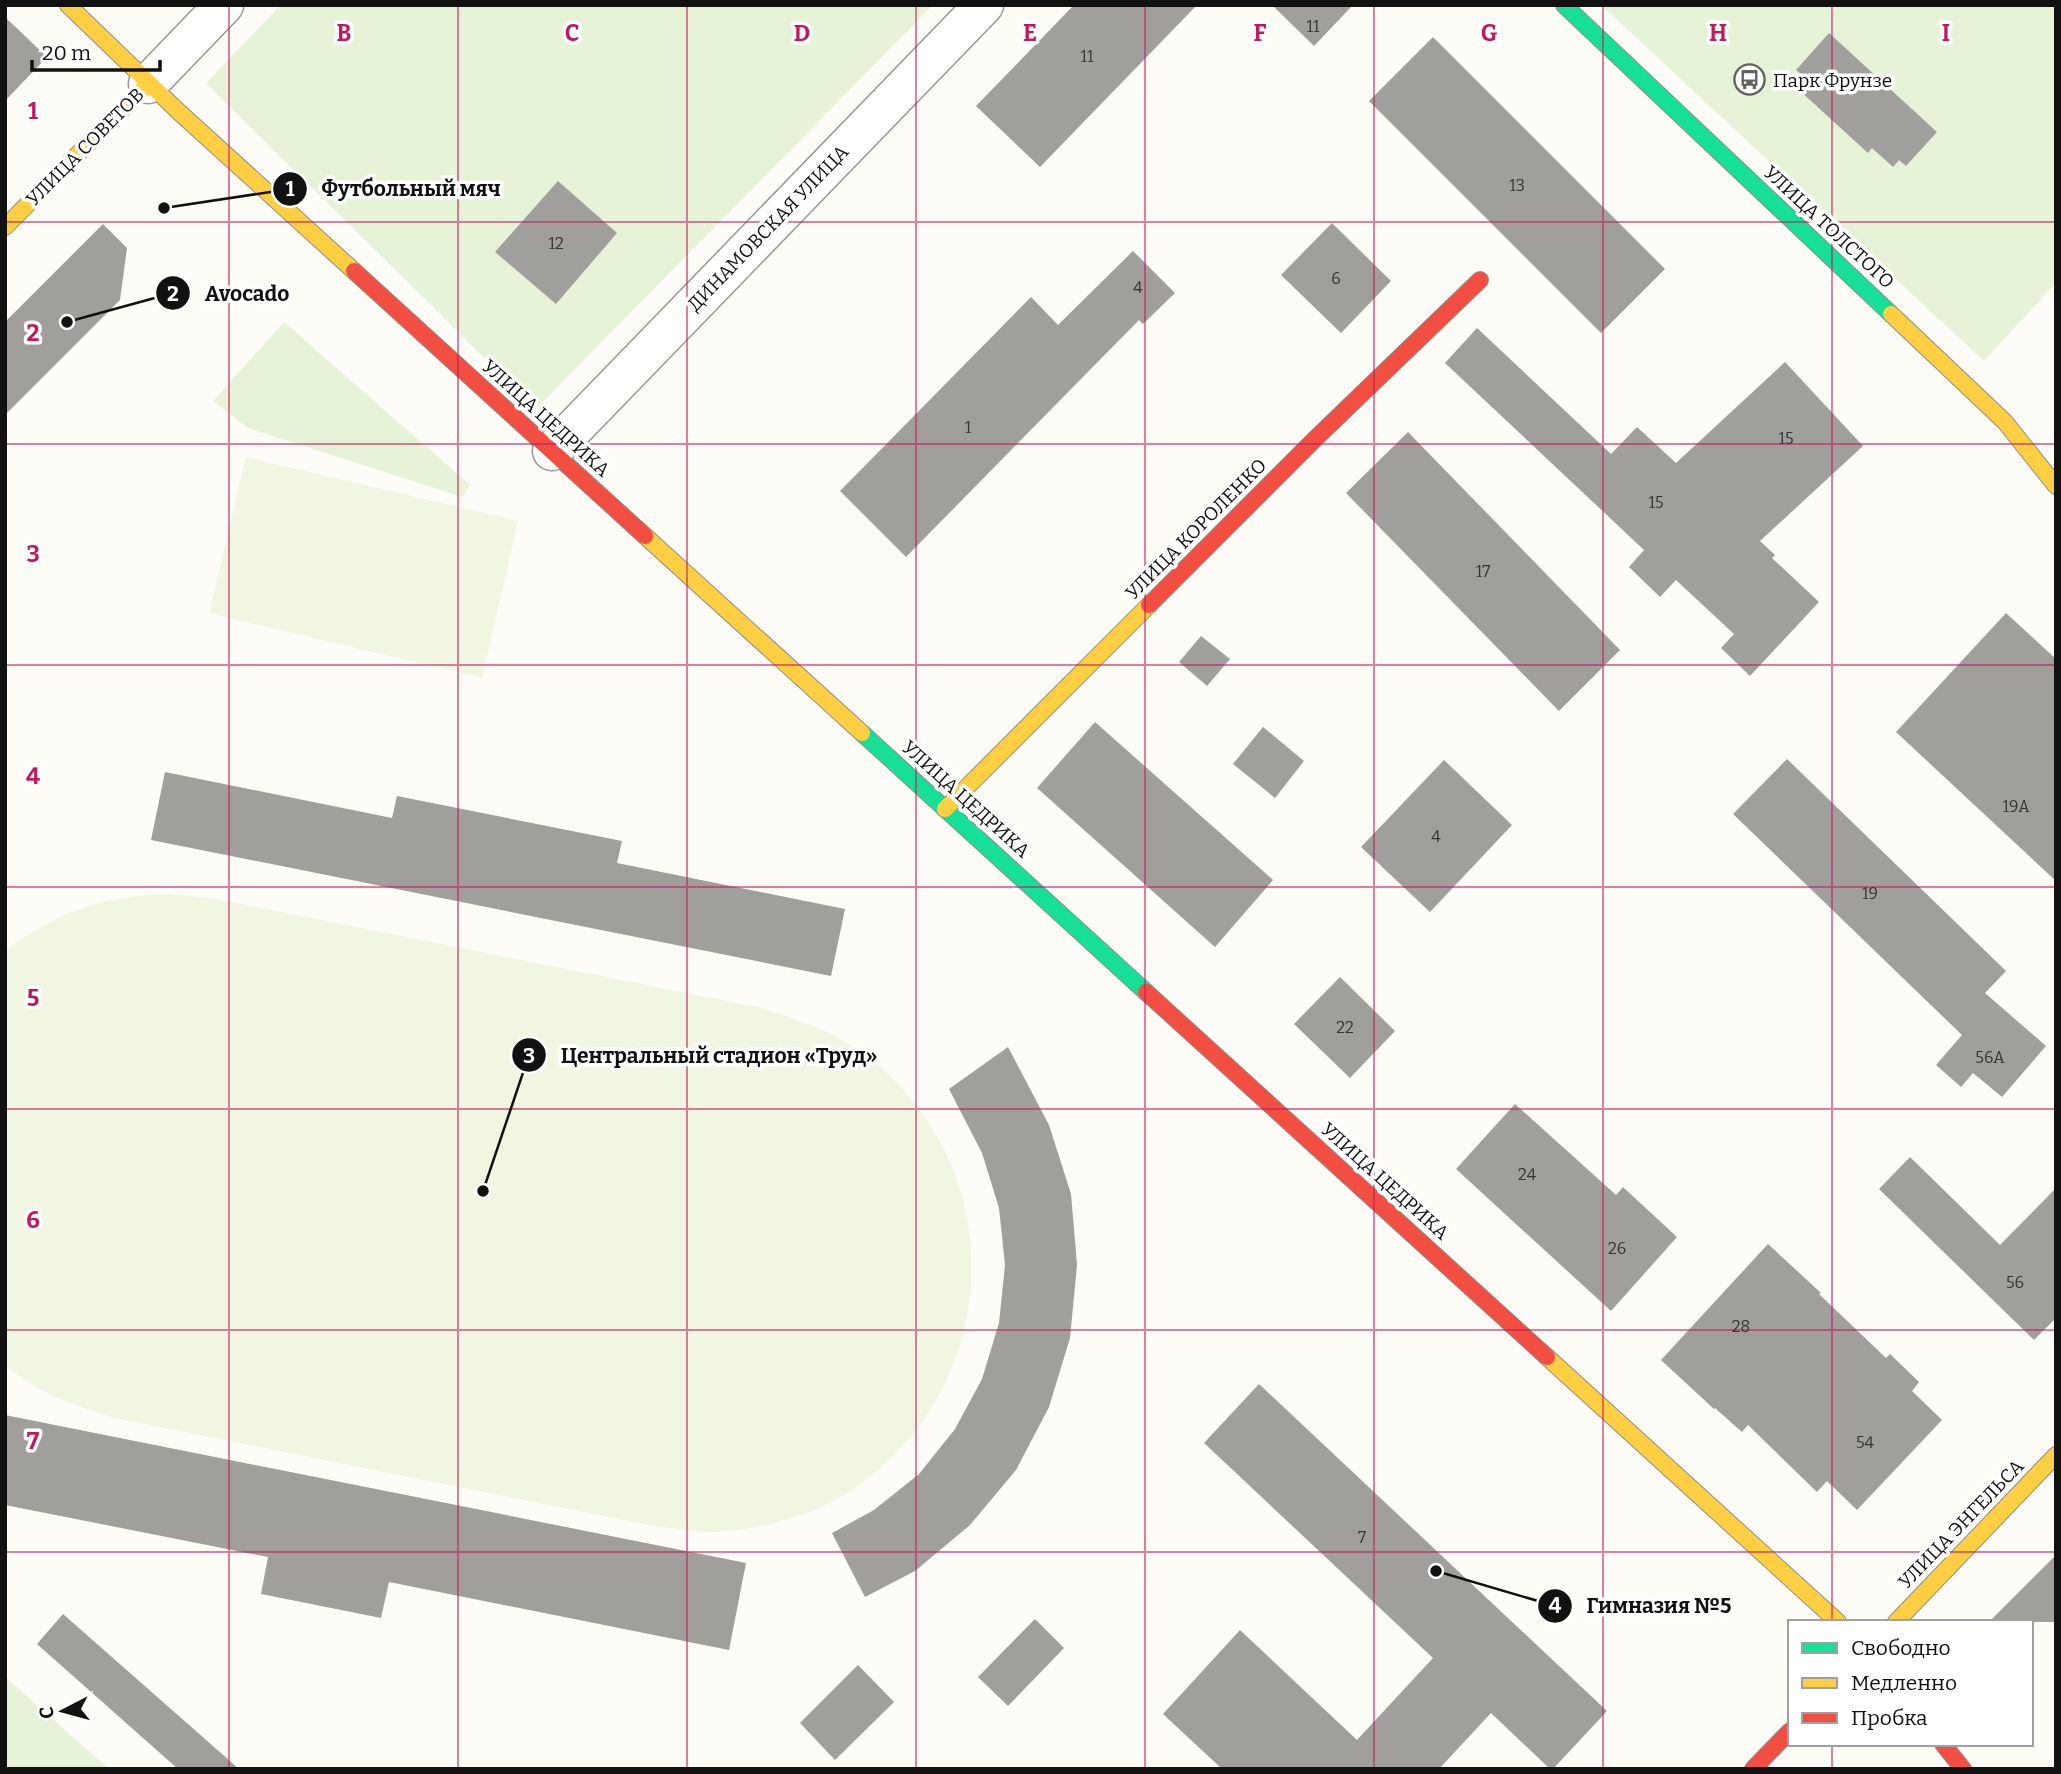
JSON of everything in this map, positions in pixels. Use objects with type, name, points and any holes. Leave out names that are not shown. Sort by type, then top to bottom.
[{"type":"street","name":"УЛИЦА ЦЕДРИКА","points":[[68,5],[148,84],[1836,1620]]},
{"type":"street","name":"УЛИЦА СОВЕТОВ","points":[[5,227],[224,5]]},
{"type":"street","name":"ДИНАМОВСКАЯ УЛИЦА","points":[[552,451],[984,5]]},
{"type":"street","name":"УЛИЦА ТОЛСТОГО","points":[[1564,5],[2005,422],[2056,486]]},
{"type":"street","name":"УЛИЦА КОРОЛЕНКО","points":[[945,808],[1315,439],[1480,280]]},
{"type":"street","name":"УЛИЦА ЭНГЕЛЬСА","points":[[1898,1620],[2056,1455]]},
{"type":"street","points":[[1753,1769],[1788,1733]]},
{"type":"street","points":[[1945,1746],[1963,1769]]},
{"type":"green space","points":[[281,5],[933,5],[536,409],[206,83]]},
{"type":"green space","points":[[1601,5],[2056,5],[2056,283],[1984,361]]},
{"type":"green space","points":[[284,322],[470,485],[462,497],[248,428],[213,401]]},
{"type":"green space","points":[[246,457],[518,521],[482,678],[209,613]]},
{"type":"green space","points":[[167,894],[218,899],[761,1008],[820,1029],[862,1052],[885,1071],[912,1100],[943,1147],[963,1199],[971,1252],[969,1305],[956,1358],[933,1406],[899,1450],[856,1487],[840,1497],[787,1520],[768,1525],[705,1532],[659,1527],[115,1418],[57,1398],[31,1384],[5,1365],[5,951],[44,925],[73,911],[124,898]]},
{"type":"green space","points":[[5,1677],[109,1769],[5,1769]]},
{"type":"building","points":[[1074,5],[1197,5],[1040,167],[976,106]]},
{"type":"building","points":[[1272,5],[1353,5],[1314,46]]},
{"type":"building","points":[[5,17],[47,57],[5,101]]},
{"type":"building","points":[[1829,33],[1937,132],[1906,166],[1899,160],[1893,167],[1872,148],[1868,153],[1799,90],[1808,80],[1796,70]]},
{"type":"building","points":[[1433,37],[1665,269],[1601,333],[1369,101]]},
{"type":"building","points":[[558,181],[617,233],[556,304],[495,252]]},
{"type":"building","points":[[1332,223],[1391,281],[1341,333],[1281,275]]},
{"type":"building","points":[[103,224],[127,248],[120,300],[5,415],[5,322]]},
{"type":"building","points":[[1133,251],[1175,293],[1143,324],[1139,320],[906,557],[840,491],[1031,297],[1058,325]]},
{"type":"building","points":[[1477,328],[1611,454],[1637,427],[1676,463],[1785,362],[1863,446],[1760,541],[1775,555],[1772,558],[1819,602],[1750,676],[1721,648],[1734,634],[1676,580],[1660,597],[1629,567],[1644,550],[1445,363]]},
{"type":"building","points":[[1408,432],[1620,650],[1559,711],[1346,493]]},
{"type":"building","points":[[2006,613],[2056,659],[2056,881],[1896,732]]},
{"type":"building","points":[[1201,636],[1230,659],[1207,686],[1179,662]]},
{"type":"building","points":[[1095,722],[1273,880],[1215,947],[1037,788]]},
{"type":"building","points":[[1263,727],[1304,761],[1275,798],[1233,764]]},
{"type":"building","points":[[1787,759],[2006,971],[1985,993],[2046,1046],[2002,1097],[1973,1073],[1961,1087],[1936,1065],[1962,1035],[1733,814]]},
{"type":"building","points":[[1444,760],[1512,825],[1430,912],[1361,847]]},
{"type":"building","points":[[165,772],[392,818],[397,796],[622,841],[617,863],[845,909],[831,976],[151,840]]},
{"type":"building","points":[[1340,977],[1395,1031],[1350,1078],[1294,1024]]},
{"type":"building","points":[[1008,1047],[1049,1125],[1071,1194],[1077,1265],[1070,1338],[1049,1407],[1016,1470],[970,1525],[915,1571],[865,1597],[832,1533],[874,1510],[919,1474],[955,1429],[982,1379],[999,1323],[1005,1265],[999,1208],[982,1153],[949,1089]]},
{"type":"building","points":[[1515,1104],[1616,1195],[1623,1187],[1677,1237],[1611,1311],[1456,1169]]},
{"type":"building","points":[[1910,1157],[2000,1245],[2056,1188],[2056,1318],[2034,1340],[1879,1189]]},
{"type":"building","points":[[1768,1244],[1886,1358],[1890,1354],[1919,1382],[1912,1391],[1942,1420],[1857,1510],[1827,1481],[1817,1492],[1748,1425],[1742,1432],[1661,1360]]},
{"type":"building","points":[[1259,1384],[1607,1711],[1553,1769],[1491,1713],[1439,1769],[1222,1769],[1163,1714],[1240,1630],[1357,1740],[1433,1658],[1204,1443]]},
{"type":"building","points":[[5,1415],[746,1563],[729,1650],[389,1582],[381,1618],[261,1594],[268,1557],[5,1505]]},
{"type":"building","points":[[2056,1555],[2056,1622],[1991,1620]]},
{"type":"building","points":[[63,1614],[239,1769],[178,1769],[37,1644]]},
{"type":"building","points":[[1035,1619],[1064,1648],[1008,1706],[978,1677]]},
{"type":"building","points":[[858,1665],[894,1702],[835,1760],[800,1723]]},
{"type":"traffic: fast","points":[[1564,5],[1891,314]]},
{"type":"traffic: fast","points":[[862,733],[1146,992]]},
{"type":"traffic: slow","points":[[68,5],[179,112],[354,271]]},
{"type":"traffic: slow","points":[[5,227],[148,84]]},
{"type":"traffic: slow","points":[[1891,314],[2005,422],[2056,486]]},
{"type":"traffic: slow","points":[[645,536],[862,733]]},
{"type":"traffic: slow","points":[[945,809],[1149,605]]},
{"type":"traffic: slow","points":[[1547,1357],[1836,1620]]},
{"type":"traffic: slow","points":[[1898,1620],[2056,1455]]},
{"type":"traffic: jam","points":[[354,271],[645,536]]},
{"type":"traffic: jam","points":[[1149,605],[1315,439],[1480,280]]},
{"type":"traffic: jam","points":[[1146,992],[1547,1357]]},
{"type":"traffic: jam","points":[[1753,1769],[1788,1733]]},
{"type":"traffic: jam","points":[[1945,1746],[1963,1769]]},
{"type":"place","name":"Парк Фрунзе","points":[[1750,80]]},
{"type":"place","name":"Футбольный мяч","points":[[164,208]]},
{"type":"place","name":"Avocado","points":[[67,322]]},
{"type":"place","name":"Центральный стадион «Труд»","points":[[483,1191]]},
{"type":"place","name":"Гимназия №5","points":[[1436,1571]]}]
